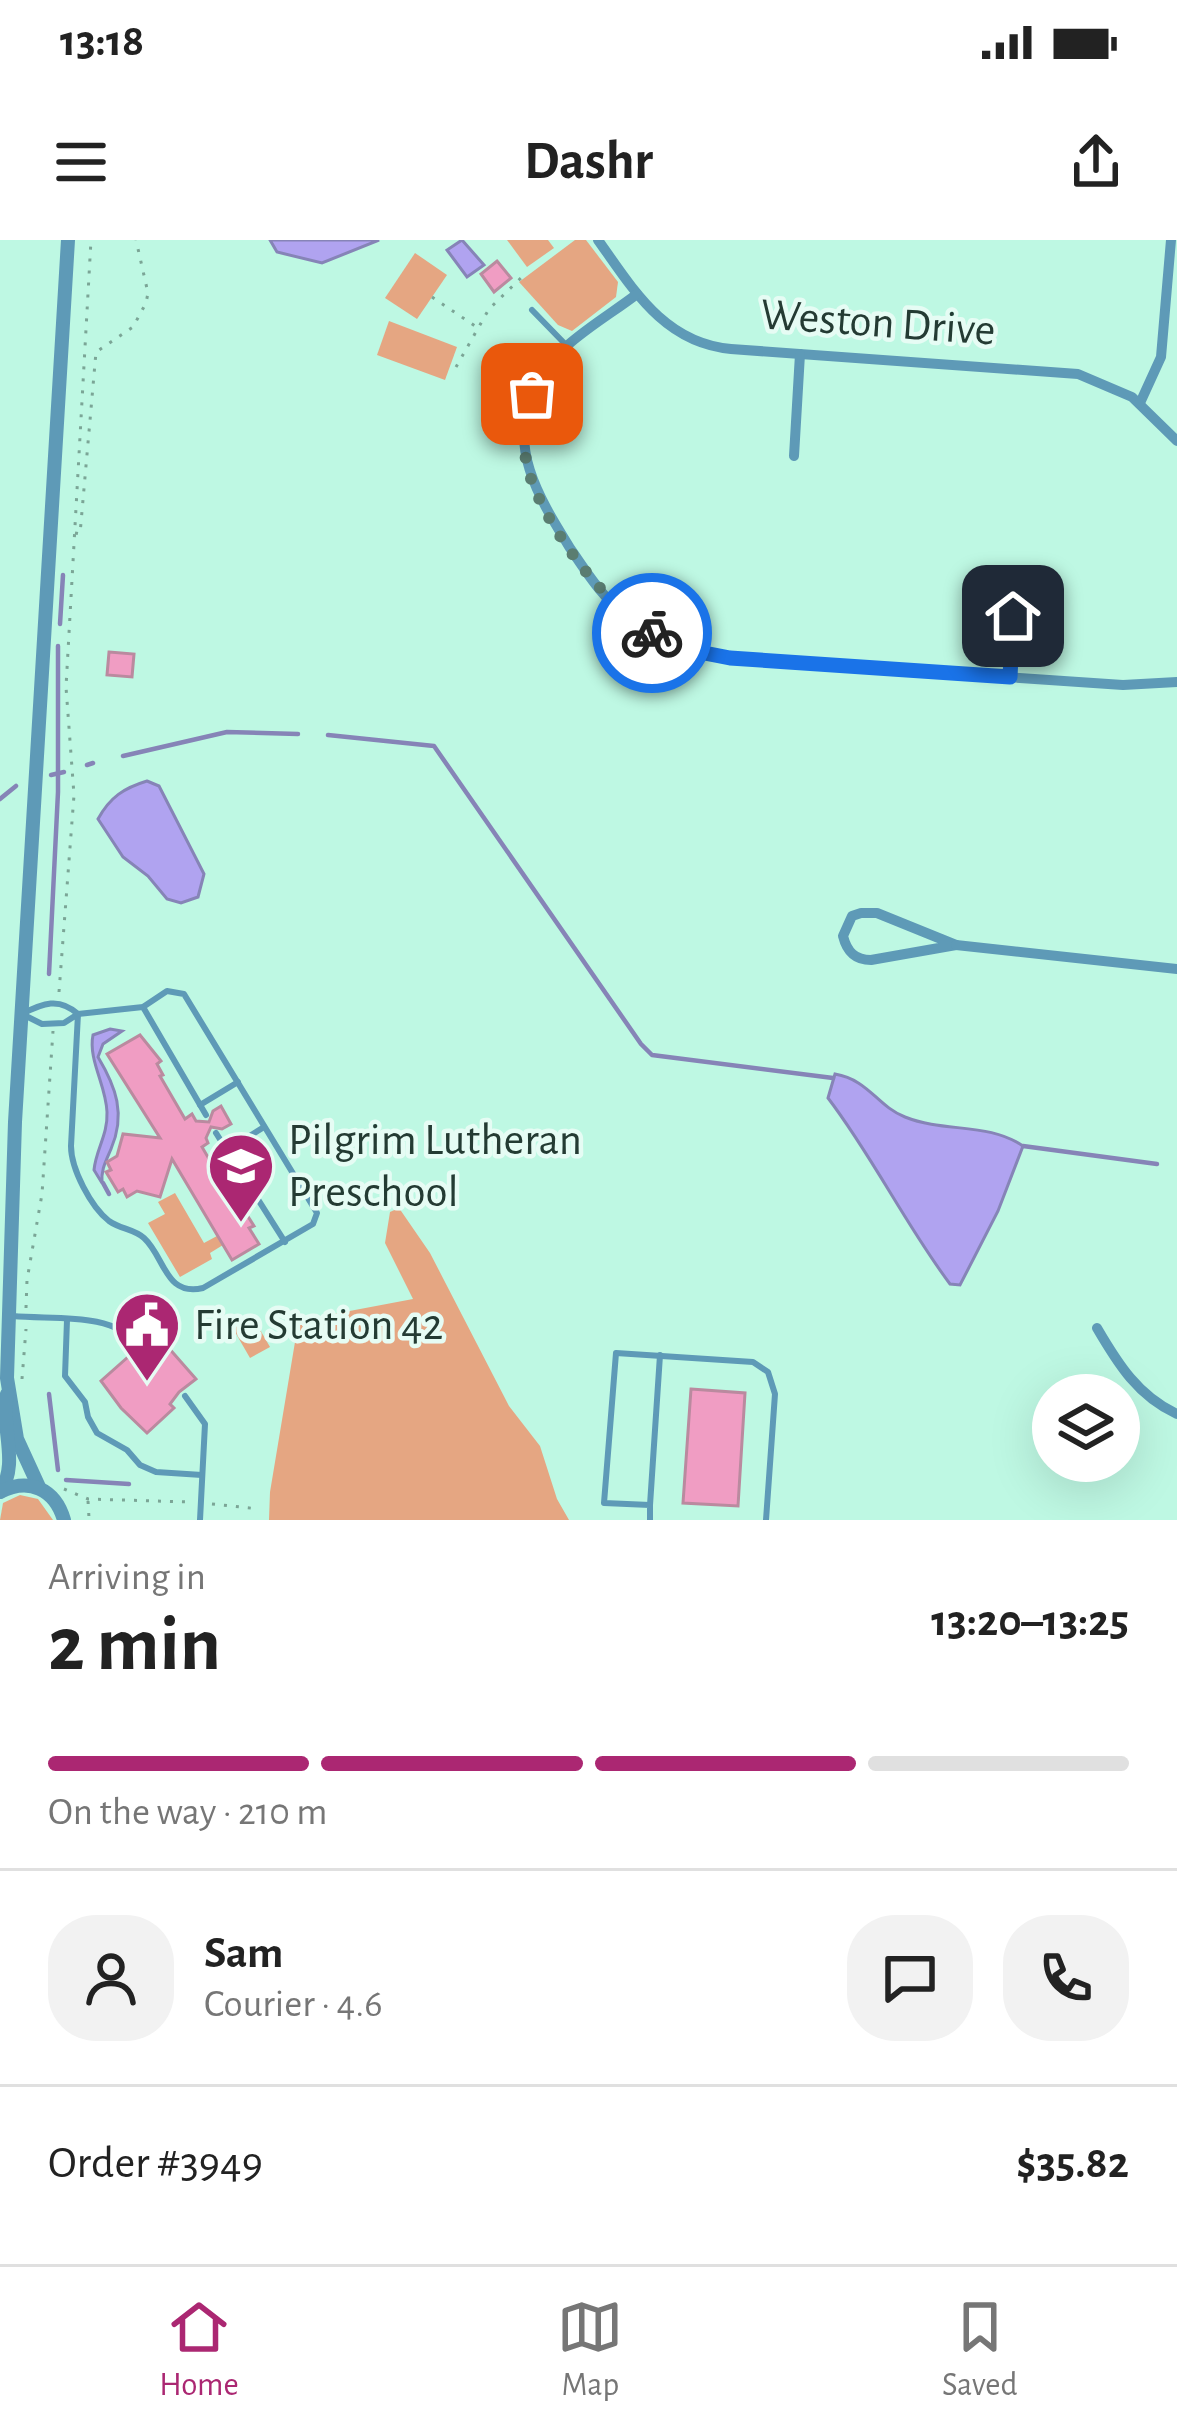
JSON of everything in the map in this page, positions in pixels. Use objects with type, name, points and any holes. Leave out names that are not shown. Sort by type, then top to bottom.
[{"type":"street","points":[[38,1487],[20,1451],[7,1198],[68,240]]},
{"type":"street","name":"Weston Drive","points":[[598,240],[637,294],[668,326],[695,342],[718,348],[1067,372],[1106,384],[1140,403],[1177,441]]},
{"type":"street","points":[[1140,403],[1161,357],[1171,240]]},
{"type":"street","points":[[637,294],[549,365],[532,394],[524,434],[527,467],[539,498],[583,567],[628,618],[677,646],[716,656],[1143,686],[1177,682]]},
{"type":"street","points":[[794,456],[800,354]]},
{"type":"street","points":[[1010,677],[1015,574]]},
{"type":"street","points":[[956,945],[864,960],[849,951],[843,937],[852,916],[869,911],[956,945],[1177,969]]},
{"type":"street","points":[[1097,1328],[1132,1382],[1151,1400],[1177,1414]]},
{"type":"street","points":[[0,1492],[9,1469],[1,1407],[15,1393]]},
{"type":"street","points":[[0,1492],[19,1485],[38,1487],[52,1496],[62,1514],[82,1519]]},
{"type":"lane","points":[[532,310],[567,346]]},
{"type":"lane","points":[[22,1014],[42,1024],[64,1023],[78,1014],[143,1007],[167,991],[184,994],[317,1213],[314,1224],[194,1290],[182,1288],[165,1274],[146,1240],[100,1212],[71,1155],[78,1014],[68,1004],[44,1002],[22,1014]]},
{"type":"lane","points":[[143,1007],[206,1115]]},
{"type":"lane","points":[[200,1105],[238,1082]]},
{"type":"lane","points":[[226,1151],[265,1126]]},
{"type":"lane","points":[[216,1132],[285,1242]]},
{"type":"lane","points":[[10,1316],[109,1323],[124,1329],[140,1345]]},
{"type":"lane","points":[[67,1320],[64,1376],[85,1402],[97,1432],[127,1450],[147,1470],[202,1475]]},
{"type":"lane","points":[[650,1505],[604,1503],[616,1352],[753,1362],[772,1378],[775,1394],[766,1520]]},
{"type":"lane","points":[[650,1520],[660,1355]]},
{"type":"lane","points":[[185,1396],[205,1424],[200,1520]]},
{"type":"path","points":[[58,994],[74,795],[66,710],[91,240]]},
{"type":"path","points":[[74,533],[80,534],[96,352],[133,327],[147,299],[136,240]]},
{"type":"path","points":[[456,367],[476,327],[523,276]]},
{"type":"path","points":[[432,297],[476,327]]},
{"type":"path","points":[[15,1393],[26,1318],[26,1280],[42,1194],[52,1031]]},
{"type":"path","points":[[59,1487],[88,1498],[259,1509]]},
{"type":"path","points":[[82,1519],[88,1498]]},
{"type":"shaded area","points":[[270,240],[379,240],[322,263],[277,252]]},
{"type":"shaded area","points":[[462,240],[484,265],[467,277],[447,250]]},
{"type":"shaded area","points":[[507,240],[548,240],[554,248],[527,267]]},
{"type":"shaded area","points":[[575,240],[586,240],[618,282],[616,297],[572,331],[558,325],[519,282]]},
{"type":"shaded area","points":[[415,253],[447,275],[417,319],[385,298]]},
{"type":"shaded area","points":[[389,321],[457,347],[445,380],[377,355]]},
{"type":"shaded area","points":[[147,781],[159,786],[204,874],[198,897],[181,903],[167,899],[123,857],[98,819],[118,794]]},
{"type":"shaded area","points":[[110,1029],[122,1031],[103,1044],[98,1057],[114,1090],[118,1124],[102,1183],[94,1170],[107,1112],[92,1044],[93,1035]]},
{"type":"shaded area","points":[[835,1074],[856,1082],[905,1117],[981,1130],[1023,1146],[998,1211],[960,1285],[950,1284],[828,1098]]},
{"type":"shaded area","points":[[175,1193],[204,1243],[217,1236],[223,1245],[210,1253],[212,1259],[180,1277],[148,1223],[165,1214],[158,1202]]},
{"type":"shaded area","points":[[399,1208],[430,1253],[509,1406],[540,1446],[569,1520],[269,1520],[302,1320],[413,1299],[385,1243],[390,1212]]},
{"type":"shaded area","points":[[251,1314],[270,1347],[250,1358],[231,1325]]},
{"type":"shaded area","points":[[20,1495],[38,1499],[53,1520],[0,1520],[3,1503]]},
{"type":"building","points":[[497,261],[511,278],[494,292],[481,274]]},
{"type":"building","points":[[109,652],[134,654],[132,677],[107,675]]},
{"type":"building","points":[[140,1035],[161,1061],[157,1064],[160,1076],[185,1119],[192,1114],[196,1121],[209,1122],[221,1106],[231,1124],[222,1129],[211,1127],[208,1143],[202,1147],[243,1217],[247,1215],[254,1226],[249,1228],[259,1244],[232,1260],[172,1159],[160,1197],[137,1191],[127,1197],[123,1189],[118,1192],[106,1172],[111,1170],[107,1162],[117,1156],[123,1134],[160,1138],[107,1054]]},
{"type":"building","name":"Fire Station 42","points":[[160,1338],[196,1379],[179,1392],[170,1404],[174,1408],[147,1433],[101,1381]]},
{"type":"building","points":[[691,1389],[745,1393],[738,1506],[683,1503]]},
{"type":"waterway","points":[[60,624],[63,575]]},
{"type":"waterway","points":[[49,974],[58,792],[58,646]]},
{"type":"waterway","points":[[123,756],[227,732],[298,734]]},
{"type":"waterway","points":[[328,735],[434,746],[652,1055],[833,1078]]},
{"type":"waterway","points":[[87,765],[93,763]]},
{"type":"waterway","points":[[51,775],[64,772]]},
{"type":"waterway","points":[[0,799],[16,786]]},
{"type":"waterway","points":[[1023,1146],[1157,1164]]},
{"type":"waterway","points":[[103,1183],[109,1194]]},
{"type":"waterway","points":[[49,1394],[58,1470]]},
{"type":"waterway","points":[[66,1480],[129,1484]]},
{"type":"way so far","points":[[532,394],[524,444],[539,498],[592,581],[628,618],[652,633]]},
{"type":"place","name":"Pilgrim Lutheran Preschool","points":[[241,1225]]},
{"type":"place","name":"Fire Station 42","points":[[147,1384]]},
{"type":"route","points":[[652,633],[689,650],[730,658],[1010,677],[1013,616]]}]
